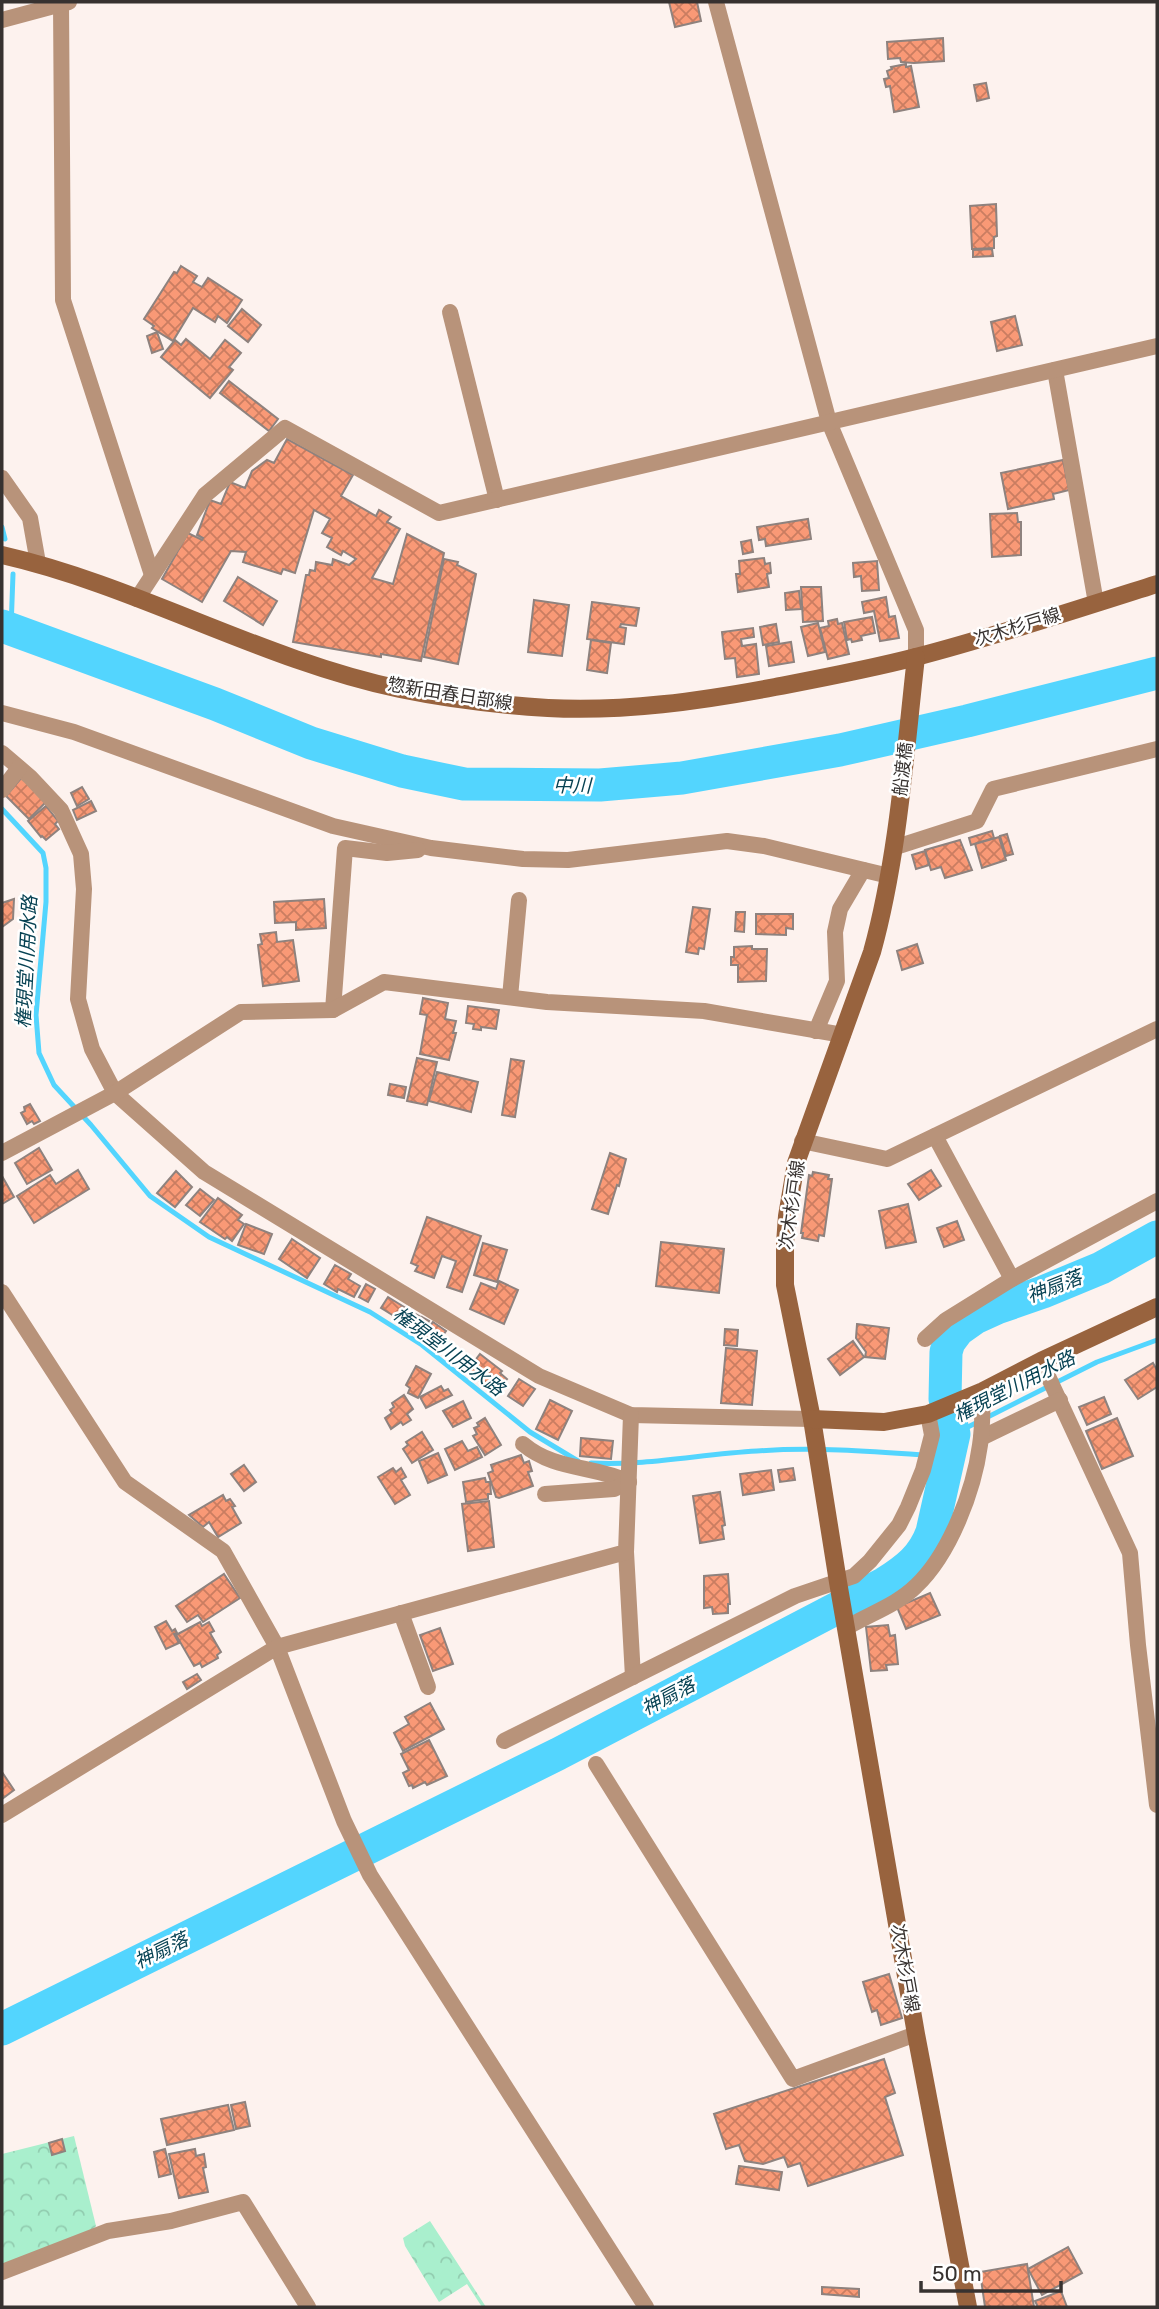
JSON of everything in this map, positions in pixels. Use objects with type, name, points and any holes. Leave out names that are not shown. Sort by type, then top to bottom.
[{"type":"main road","name":"惣新田春日部線","points":[[2,555],[38,564],[137,598],[286,657],[398,688],[485,703],[550,708],[637,705],[717,696],[795,683],[916,657]]},
{"type":"main road","name":"次木杉戸線","points":[[916,657],[1157,584]]},
{"type":"main road","name":"船渡橋","points":[[894,843],[916,657]]},
{"type":"main road","name":"次木杉戸線","points":[[894,843],[881,921],[872,952],[802,1141],[791,1185],[784,1269],[788,1301],[813,1419],[838,1582],[916,2034],[968,2307]]},
{"type":"main road","points":[[813,1419],[884,1422],[928,1414],[984,1391],[1157,1307]]},
{"type":"street","points":[[2,20],[64,2],[63,300],[152,575]]},
{"type":"street","points":[[716,2],[829,422],[916,630],[916,657]]},
{"type":"street","points":[[450,312],[497,500]]},
{"type":"street","points":[[137,598],[205,495],[285,428],[439,513],[1157,346]]},
{"type":"street","points":[[1055,370],[1096,603]]},
{"type":"street","points":[[2,478],[30,518],[38,564]]},
{"type":"street","points":[[2,713],[74,732],[333,826],[431,848],[523,859],[568,860],[727,841],[764,846],[889,876]]},
{"type":"street","points":[[894,843],[977,821],[993,789],[1157,749]]},
{"type":"street","points":[[2,753],[61,810],[81,854],[84,889],[78,999],[92,1049],[115,1093],[204,1172],[540,1376],[631,1415],[813,1419]]},
{"type":"street","points":[[2,790],[19,768]]},
{"type":"street","points":[[332,1010],[345,848],[387,853],[431,848]]},
{"type":"street","points":[[816,1031],[837,981],[835,932],[840,909],[863,870]]},
{"type":"street","points":[[510,997],[520,900]]},
{"type":"street","points":[[2,1153],[115,1093],[241,1012],[332,1010],[384,982],[547,1002],[704,1011],[843,1035]]},
{"type":"street","points":[[802,1141],[887,1158],[1157,1029]]},
{"type":"street","points":[[935,1136],[1012,1279]]},
{"type":"street","points":[[925,1339],[946,1320],[1012,1279],[1157,1201]]},
{"type":"street","points":[[2,1292],[125,1482],[223,1551],[277,1647],[344,1821],[370,1875],[646,2307]]},
{"type":"street","points":[[1041,1361],[1130,1553],[1157,1805]]},
{"type":"street","points":[[846,1628],[900,1598],[916,1587],[930,1571],[955,1527],[970,1488],[981,1438],[984,1391]]},
{"type":"street","points":[[981,1438],[1060,1401]]},
{"type":"street","points":[[504,1741],[795,1596],[853,1576],[870,1561],[904,1516],[923,1470],[932,1435],[928,1414]]},
{"type":"street","points":[[631,1415],[626,1552],[633,1677]]},
{"type":"street","points":[[523,1444],[531,1451],[558,1464],[614,1475],[629,1482]]},
{"type":"street","points":[[545,1494],[614,1489],[629,1482]]},
{"type":"street","points":[[2,1815],[277,1647],[626,1552]]},
{"type":"street","points":[[401,1613],[428,1687]]},
{"type":"street","points":[[596,1764],[793,2079],[916,2034]]},
{"type":"street","points":[[2,2272],[108,2231],[171,2221],[243,2202],[308,2307]]},
{"type":"green space","points":[[74,2136],[96,2226],[92,2231],[2,2265],[2,2154]]},
{"type":"green space","points":[[430,2221],[486,2307],[482,2307],[467,2284],[439,2302],[405,2246],[403,2238]]},
{"type":"building","points":[[669,2],[697,2],[701,21],[675,27]]},
{"type":"building","points":[[943,38],[944,61],[914,63],[901,62],[900,58],[888,59],[887,42]]},
{"type":"building","points":[[906,64],[906,67],[911,66],[919,107],[894,112],[890,86],[886,87],[884,79],[889,78],[887,71],[892,69],[891,67]]},
{"type":"building","points":[[986,83],[989,98],[977,101],[974,85]]},
{"type":"building","points":[[996,204],[997,236],[994,237],[994,248],[972,249],[970,206]]},
{"type":"building","points":[[992,249],[993,256],[973,257],[973,250]]},
{"type":"building","points":[[181,266],[197,276],[193,282],[202,287],[208,278],[242,300],[227,323],[218,316],[215,322],[193,308],[173,341],[152,328],[154,326],[144,319],[174,272],[177,273]]},
{"type":"building","points":[[242,309],[261,325],[248,342],[228,326]]},
{"type":"building","points":[[1015,316],[1022,345],[997,351],[991,322]]},
{"type":"building","points":[[157,332],[163,349],[152,353],[147,336]]},
{"type":"building","points":[[186,339],[210,359],[225,340],[241,353],[229,367],[233,370],[210,398],[161,357],[175,340],[181,345]]},
{"type":"building","points":[[229,381],[278,419],[269,431],[220,393]]},
{"type":"building","points":[[287,439],[353,475],[341,496],[376,516],[379,510],[391,517],[387,522],[400,529],[372,578],[393,584],[407,534],[444,553],[421,661],[293,642],[306,575],[309,575],[310,570],[315,571],[316,562],[332,565],[333,559],[349,565],[356,559],[343,551],[341,555],[327,547],[332,538],[322,533],[330,519],[314,510],[295,573],[283,569],[281,574],[243,562],[246,552],[231,551],[202,602],[162,579],[188,533],[202,540],[203,538],[197,535],[210,500],[221,504],[230,482],[245,488],[252,471],[267,460],[274,463]]},
{"type":"building","points":[[1063,460],[1069,490],[1053,494],[1054,499],[1008,509],[1001,473]]},
{"type":"building","points":[[1017,513],[1018,522],[1021,522],[1021,555],[992,557],[990,514]]},
{"type":"building","points":[[808,519],[811,539],[766,546],[765,539],[759,540],[757,527]]},
{"type":"building","points":[[751,540],[753,552],[743,554],[741,542]]},
{"type":"building","points":[[764,558],[765,564],[770,563],[771,573],[767,574],[769,587],[738,592],[736,574],[740,574],[739,561]]},
{"type":"building","points":[[444,559],[458,562],[457,565],[476,574],[458,664],[424,657]]},
{"type":"building","points":[[877,561],[879,590],[862,591],[861,576],[854,577],[853,563]]},
{"type":"building","points":[[238,577],[277,601],[263,625],[224,601]]},
{"type":"building","points":[[801,587],[821,587],[823,621],[803,622]]},
{"type":"building","points":[[799,591],[801,609],[786,610],[785,593]]},
{"type":"building","points":[[886,597],[889,617],[895,616],[899,638],[880,641],[874,611],[864,613],[862,602]]},
{"type":"building","points":[[534,600],[569,605],[562,656],[528,652]]},
{"type":"building","points":[[592,602],[639,608],[636,626],[621,624],[620,627],[626,628],[624,644],[587,639]]},
{"type":"building","points":[[872,617],[875,633],[861,636],[862,640],[847,640],[844,622]]},
{"type":"building","points":[[837,619],[838,624],[842,623],[849,654],[828,659],[820,628],[829,626],[828,621]]},
{"type":"building","points":[[818,623],[825,652],[808,656],[801,627]]},
{"type":"building","points":[[776,624],[779,642],[763,645],[760,627]]},
{"type":"building","points":[[753,628],[754,637],[741,639],[742,646],[756,644],[759,674],[737,677],[735,658],[725,659],[722,632]]},
{"type":"building","points":[[591,640],[611,643],[607,673],[587,670]]},
{"type":"building","points":[[791,642],[794,662],[769,666],[766,646]]},
{"type":"building","points":[[22,777],[46,802],[29,819],[6,796]]},
{"type":"building","points":[[82,787],[89,799],[77,806],[71,793]]},
{"type":"building","points":[[91,801],[96,811],[77,820],[73,810]]},
{"type":"building","points":[[46,806],[58,821],[55,824],[59,829],[46,840],[28,821]]},
{"type":"building","points":[[992,831],[994,838],[971,845],[969,838]]},
{"type":"building","points":[[1007,834],[1013,854],[1006,856],[1000,836]]},
{"type":"building","points":[[999,837],[1006,860],[982,868],[975,844]]},
{"type":"building","points":[[960,840],[972,870],[945,878],[941,867],[931,870],[925,850]]},
{"type":"building","points":[[925,851],[929,865],[916,869],[912,855]]},
{"type":"building","points":[[14,899],[13,919],[2,927],[2,903]]},
{"type":"building","points":[[324,899],[326,928],[296,930],[296,922],[275,923],[274,902]]},
{"type":"building","points":[[693,907],[710,909],[704,949],[699,948],[698,954],[686,952]]},
{"type":"building","points":[[736,912],[745,912],[744,932],[735,931]]},
{"type":"building","points":[[756,914],[793,914],[793,929],[786,928],[786,935],[756,934]]},
{"type":"building","points":[[276,932],[277,942],[293,940],[299,981],[263,986],[258,945],[262,944],[260,934]]},
{"type":"building","points":[[917,944],[923,963],[902,970],[897,951]]},
{"type":"building","points":[[752,946],[752,949],[767,949],[766,981],[738,982],[738,965],[731,965],[734,947]]},
{"type":"building","points":[[423,998],[448,1003],[445,1019],[456,1021],[453,1033],[456,1033],[449,1060],[420,1054],[427,1015],[420,1014]]},
{"type":"building","points":[[468,1006],[499,1010],[496,1029],[473,1029],[474,1024],[466,1023]]},
{"type":"building","points":[[417,1058],[437,1062],[427,1105],[407,1101]]},
{"type":"building","points":[[511,1059],[524,1061],[515,1117],[502,1115]]},
{"type":"building","points":[[437,1072],[478,1082],[471,1112],[429,1101]]},
{"type":"building","points":[[390,1084],[406,1087],[404,1098],[388,1095]]},
{"type":"building","points":[[30,1104],[40,1121],[34,1124],[32,1121],[27,1124],[21,1113],[25,1111],[24,1107]]},
{"type":"building","points":[[39,1148],[52,1170],[27,1184],[15,1163]]},
{"type":"building","points":[[610,1153],[626,1159],[608,1214],[592,1209]]},
{"type":"building","points":[[78,1170],[89,1189],[34,1223],[17,1196],[50,1175],[56,1184]]},
{"type":"building","points":[[931,1170],[941,1186],[919,1200],[908,1184]]},
{"type":"building","points":[[176,1171],[192,1187],[175,1207],[157,1193]]},
{"type":"building","points":[[813,1172],[829,1175],[828,1179],[832,1179],[824,1236],[819,1235],[818,1241],[802,1238],[801,1233],[809,1175],[812,1176]]},
{"type":"building","points":[[2,1176],[14,1197],[2,1204]]},
{"type":"building","points":[[200,1189],[214,1200],[200,1216],[186,1205]]},
{"type":"building","points":[[218,1198],[242,1215],[238,1220],[244,1224],[232,1241],[200,1222]]},
{"type":"building","points":[[908,1204],[916,1242],[886,1248],[879,1211]]},
{"type":"building","points":[[427,1217],[481,1236],[462,1292],[447,1287],[456,1261],[442,1256],[434,1278],[415,1271],[418,1266],[411,1263]]},
{"type":"building","points":[[957,1221],[964,1240],[944,1247],[937,1228]]},
{"type":"building","points":[[246,1224],[272,1234],[264,1254],[238,1245]]},
{"type":"building","points":[[292,1239],[320,1258],[307,1278],[279,1259]]},
{"type":"building","points":[[661,1242],[724,1249],[719,1293],[656,1286]]},
{"type":"building","points":[[483,1243],[507,1250],[497,1282],[474,1275]]},
{"type":"building","points":[[335,1265],[351,1274],[348,1279],[360,1286],[354,1297],[338,1289],[337,1292],[324,1284]]},
{"type":"building","points":[[499,1281],[518,1290],[504,1324],[470,1309],[481,1283],[496,1289]]},
{"type":"building","points":[[366,1284],[375,1289],[368,1302],[359,1297]]},
{"type":"building","points":[[388,1297],[409,1310],[402,1321],[381,1308]]},
{"type":"building","points":[[410,1311],[421,1317],[414,1328],[404,1322]]},
{"type":"building","points":[[422,1317],[429,1321],[422,1335],[415,1331]]},
{"type":"building","points":[[433,1322],[446,1331],[436,1345],[423,1336]]},
{"type":"building","points":[[857,1324],[889,1328],[885,1359],[865,1357],[866,1352],[856,1338]]},
{"type":"building","points":[[725,1329],[738,1330],[737,1346],[724,1345]]},
{"type":"building","points":[[853,1341],[864,1357],[840,1375],[828,1359]]},
{"type":"building","points":[[726,1348],[757,1351],[752,1405],[721,1403]]},
{"type":"building","points":[[480,1354],[502,1371],[500,1373],[507,1379],[494,1393],[467,1371]]},
{"type":"building","points":[[1153,1363],[1157,1370],[1157,1387],[1138,1399],[1125,1380]]},
{"type":"building","points":[[416,1366],[431,1374],[418,1398],[408,1393],[410,1388],[406,1385]]},
{"type":"building","points":[[519,1379],[535,1389],[523,1406],[508,1396]]},
{"type":"building","points":[[441,1386],[444,1391],[448,1389],[452,1395],[426,1408],[420,1397]]},
{"type":"building","points":[[404,1395],[413,1409],[407,1414],[411,1420],[403,1425],[401,1422],[391,1429],[385,1418],[392,1413],[392,1403]]},
{"type":"building","points":[[1104,1397],[1111,1414],[1087,1425],[1079,1407]]},
{"type":"building","points":[[550,1400],[572,1411],[558,1440],[536,1429]]},
{"type":"building","points":[[463,1401],[471,1418],[453,1427],[443,1411]]},
{"type":"building","points":[[485,1418],[501,1445],[485,1455],[473,1436],[477,1434],[474,1428],[479,1426],[477,1423]]},
{"type":"building","points":[[1117,1418],[1133,1456],[1102,1469],[1086,1431]]},
{"type":"building","points":[[422,1432],[433,1450],[412,1463],[403,1449],[408,1445],[406,1442]]},
{"type":"building","points":[[581,1438],[613,1441],[611,1459],[580,1456]]},
{"type":"building","points":[[462,1441],[468,1451],[477,1447],[482,1457],[455,1470],[445,1449]]},
{"type":"building","points":[[438,1453],[447,1475],[428,1483],[419,1461]]},
{"type":"building","points":[[521,1455],[524,1463],[529,1461],[532,1471],[528,1472],[533,1486],[496,1497],[488,1473],[493,1471],[491,1465]]},
{"type":"building","points":[[244,1465],[256,1482],[244,1491],[231,1474]]},
{"type":"building","points":[[393,1468],[396,1472],[401,1468],[406,1477],[401,1480],[410,1495],[395,1504],[378,1477]]},
{"type":"building","points":[[793,1468],[795,1480],[780,1482],[778,1470]]},
{"type":"building","points":[[771,1470],[774,1490],[743,1495],[740,1474]]},
{"type":"building","points":[[485,1478],[486,1482],[490,1482],[491,1494],[488,1494],[488,1499],[466,1502],[463,1482]]},
{"type":"building","points":[[720,1492],[725,1525],[722,1526],[724,1539],[700,1543],[693,1496]]},
{"type":"building","points":[[223,1495],[226,1501],[230,1499],[235,1506],[232,1507],[241,1523],[218,1537],[209,1522],[203,1527],[189,1515]]},
{"type":"building","points":[[489,1501],[494,1547],[468,1551],[462,1504]]},
{"type":"building","points":[[224,1574],[240,1598],[203,1622],[198,1615],[187,1622],[176,1606]]},
{"type":"building","points":[[728,1574],[728,1613],[713,1614],[712,1607],[704,1608],[704,1576]]},
{"type":"building","points":[[930,1593],[940,1615],[906,1629],[897,1607]]},
{"type":"building","points":[[166,1621],[172,1631],[175,1629],[177,1633],[174,1634],[179,1643],[166,1649],[155,1627]]},
{"type":"building","points":[[200,1622],[202,1626],[209,1622],[214,1631],[210,1633],[221,1652],[217,1655],[218,1658],[202,1667],[200,1663],[194,1666],[176,1635]]},
{"type":"building","points":[[888,1625],[890,1636],[895,1635],[898,1664],[886,1665],[887,1670],[871,1671],[866,1627]]},
{"type":"building","points":[[440,1628],[453,1664],[433,1671],[420,1635]]},
{"type":"building","points":[[197,1674],[201,1680],[187,1689],[183,1682]]},
{"type":"building","points":[[430,1703],[444,1729],[403,1751],[394,1733],[409,1724],[405,1717]]},
{"type":"building","points":[[429,1740],[447,1776],[413,1788],[412,1785],[409,1786],[403,1773],[409,1770],[401,1754]]},
{"type":"building","points":[[2,1772],[14,1790],[2,1799]]},
{"type":"building","points":[[889,1974],[902,2018],[881,2025],[877,2010],[872,2012],[863,1982]]},
{"type":"building","points":[[884,2059],[895,2093],[885,2097],[903,2155],[808,2186],[800,2163],[788,2167],[784,2157],[763,2164],[745,2161],[739,2145],[726,2149],[714,2114]]},
{"type":"building","points":[[245,2102],[250,2126],[236,2129],[231,2105]]},
{"type":"building","points":[[228,2105],[234,2130],[167,2145],[161,2119]]},
{"type":"building","points":[[62,2139],[65,2151],[52,2155],[49,2143]]},
{"type":"building","points":[[165,2149],[171,2174],[159,2177],[154,2152]]},
{"type":"building","points":[[195,2149],[196,2156],[204,2154],[206,2167],[203,2168],[208,2192],[179,2198],[169,2154]]},
{"type":"building","points":[[739,2166],[782,2172],[779,2190],[736,2184]]},
{"type":"building","points":[[1068,2247],[1082,2273],[1042,2295],[1028,2269]]},
{"type":"building","points":[[1027,2264],[1034,2307],[985,2307],[980,2272]]},
{"type":"building","points":[[822,2287],[859,2289],[859,2297],[822,2294]]},
{"type":"building","points":[[1061,2291],[1067,2307],[1038,2307],[1035,2301]]},
{"type":"waterway","points":[[2,527],[5,539]]},
{"type":"waterway","points":[[11,629],[13,574]]},
{"type":"waterway","name":"中川","points":[[2,626],[215,704],[311,743],[402,771],[464,784],[600,785],[682,778],[840,750],[1157,673]]},
{"type":"waterway","name":"権現堂川用水路","points":[[2,809],[43,853],[46,868],[46,902],[36,1015],[39,1053],[54,1085],[150,1196],[209,1237],[370,1312],[422,1345],[530,1432],[578,1461]]},
{"type":"waterway","name":"神扇落","points":[[2,2029],[558,1754],[893,1578],[919,1555],[932,1532],[954,1434],[945,1399],[946,1352],[949,1342],[958,1330],[997,1308],[1101,1268],[1157,1237]]},
{"type":"waterway","name":"権現堂川用水路","points":[[932,1453],[954,1434],[1097,1362],[1157,1340]]},
{"type":"waterway","name":"権現堂川用水路","points":[[591,1463],[632,1463],[736,1452],[798,1449],[923,1455]]}]
